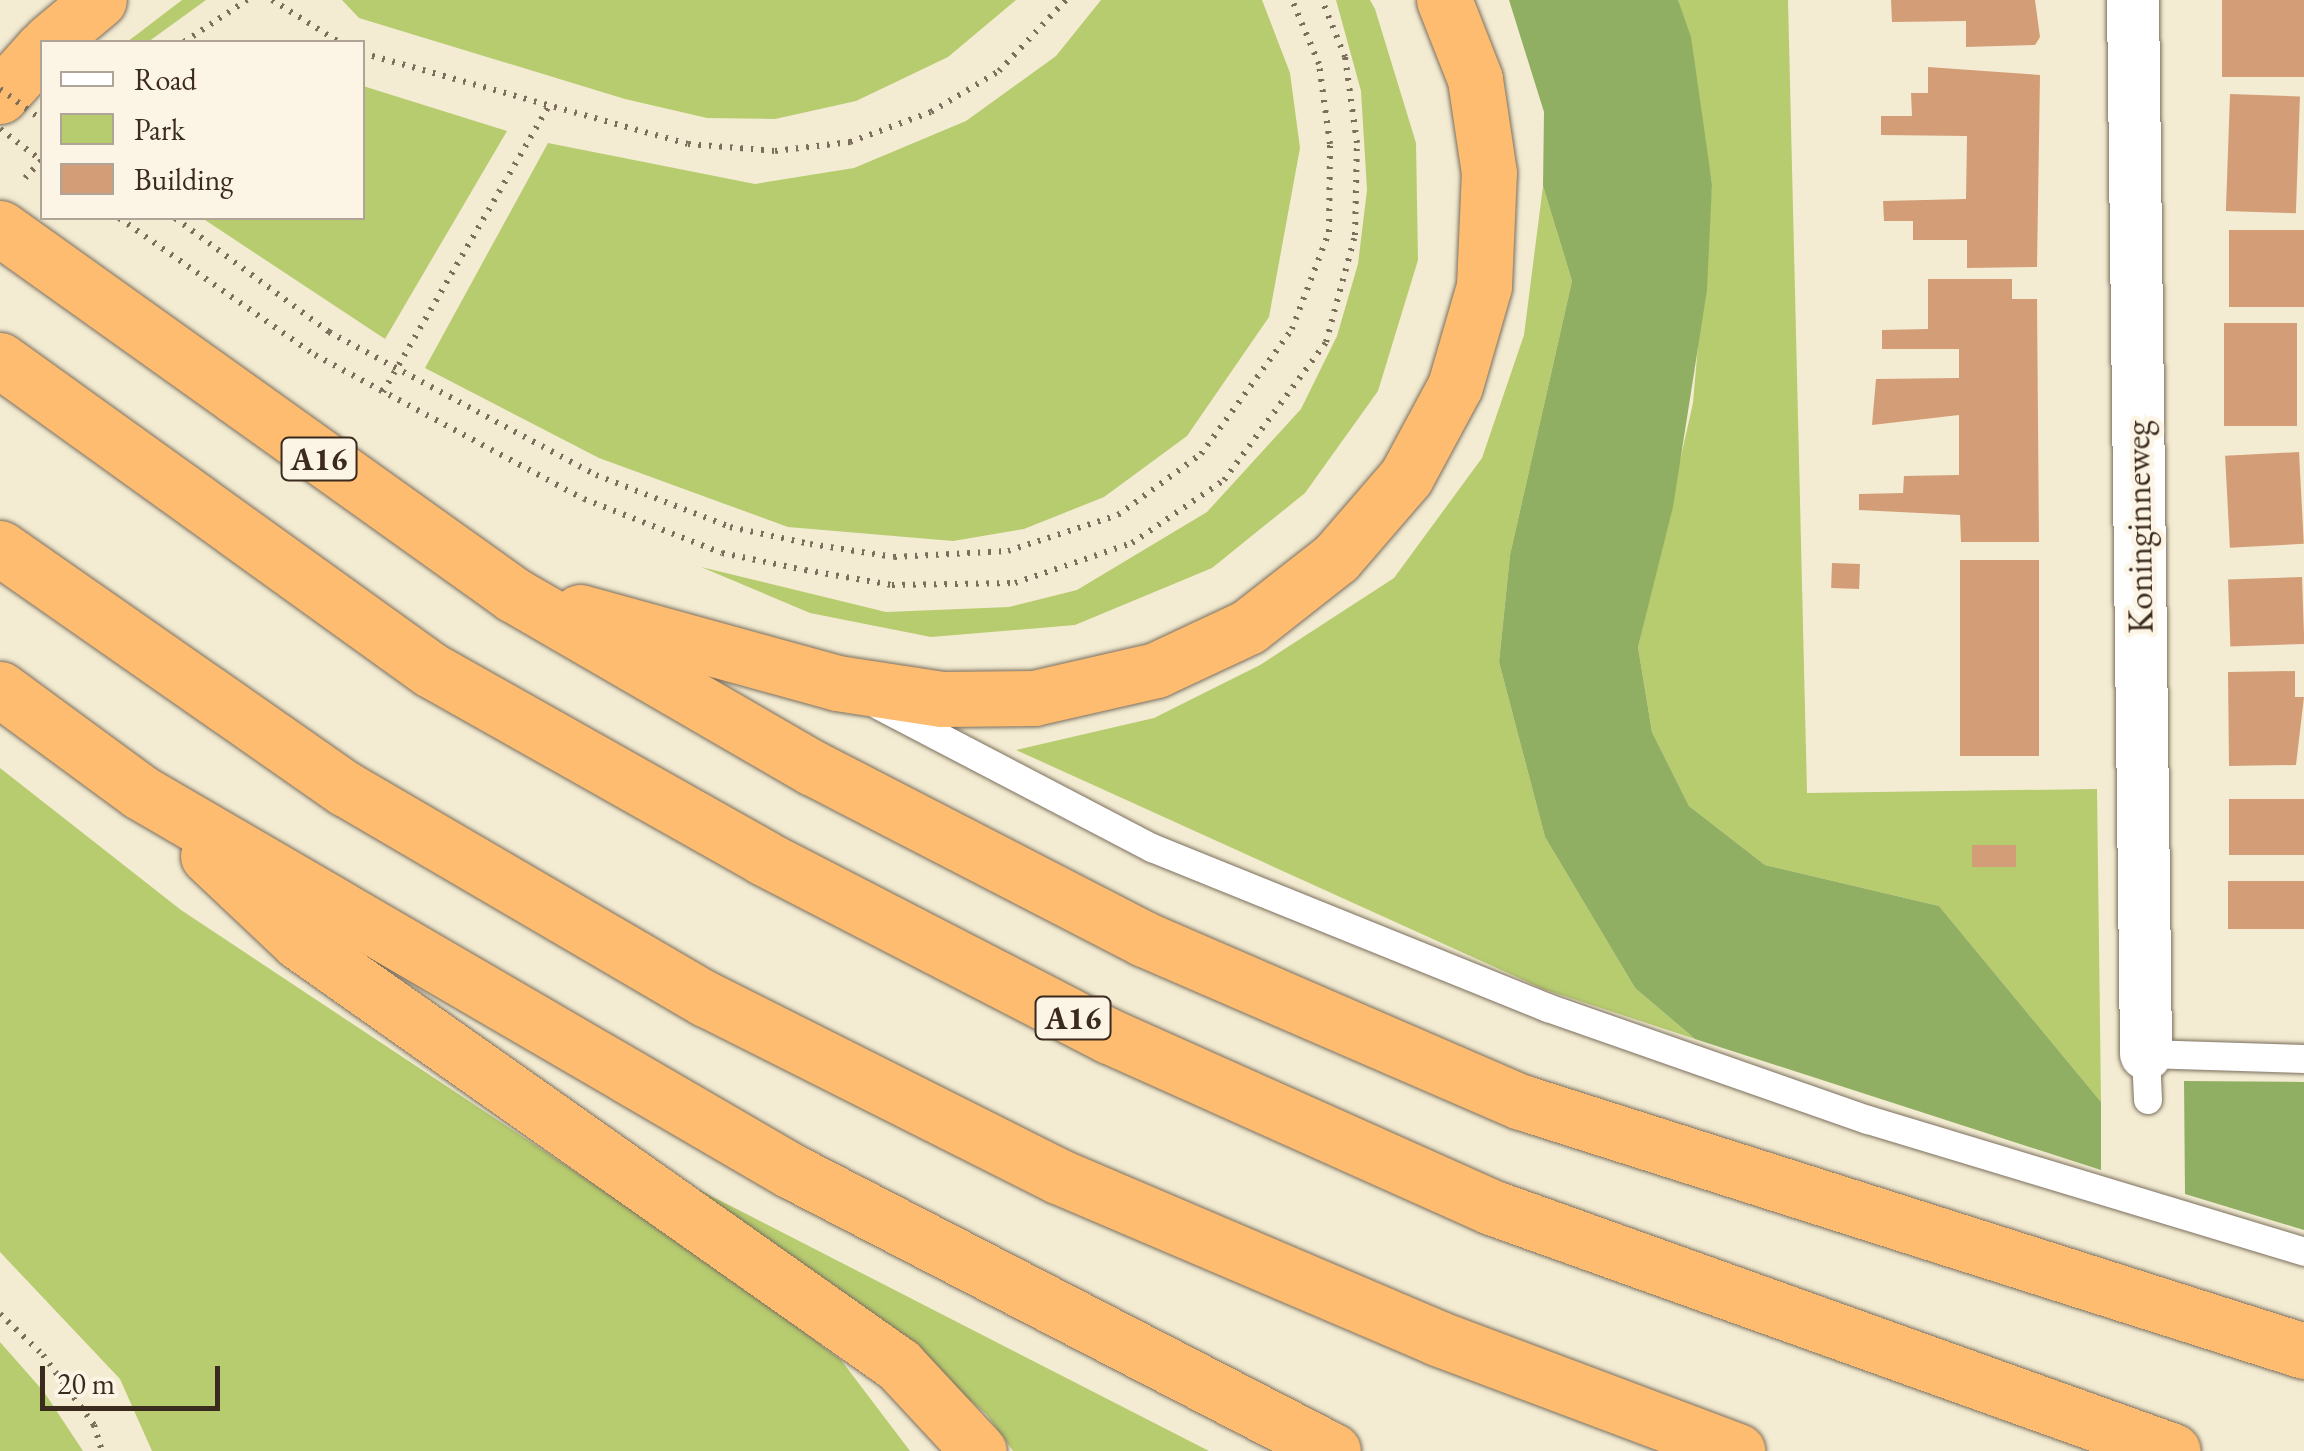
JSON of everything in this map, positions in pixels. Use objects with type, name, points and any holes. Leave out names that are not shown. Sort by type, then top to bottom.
[{"type":"highway","points":[[51,40],[99,0]]},
{"type":"highway","name":"A16","points":[[514,595],[837,683],[942,700],[1034,698],[1156,670],[1248,626],[1336,558],[1414,462],[1454,386],[1484,286],[1489,173],[1475,79],[1444,0]]},
{"type":"highway","points":[[0,92],[40,51]]},
{"type":"highway","name":"A16","points":[[0,228],[124,323],[514,595],[813,768],[1144,939],[1522,1102],[2304,1352]]},
{"type":"highway","name":"A16","points":[[0,360],[432,670],[764,858],[1109,1036],[1492,1207],[2173,1451]]},
{"type":"highway","points":[[0,548],[346,789],[706,1000],[1058,1176],[1437,1338],[1737,1451]]},
{"type":"highway","points":[[0,689],[140,792],[790,1171],[1333,1451]]},
{"type":"highway","points":[[140,792],[299,942],[778,1274],[898,1365],[979,1451]]},
{"type":"street","name":"Koninginneweg","points":[[2133,0],[2147,1077]]},
{"type":"lane","points":[[837,683],[1152,848],[1548,1008],[1868,1120],[2304,1252]]},
{"type":"lane","name":"Koninginneweg","points":[[2147,1077],[2304,1059]]},
{"type":"path","points":[[187,40],[247,0]]},
{"type":"path","points":[[272,0],[337,40]]},
{"type":"path","points":[[365,54],[688,144],[775,151],[850,142],[930,112],[999,71],[1066,0]]},
{"type":"path","points":[[179,220],[252,274],[395,368],[596,475],[730,527],[810,544],[894,557],[1008,551],[1118,515],[1201,454],[1250,396],[1292,329],[1329,232],[1319,64],[1292,0]]},
{"type":"path","points":[[122,220],[235,303],[383,392],[584,499],[722,553],[805,570],[892,585],[1014,582],[1132,544],[1224,480],[1326,342],[1355,234],[1357,143],[1345,56],[1322,0]]},
{"type":"path","points":[[0,92],[40,119]]},
{"type":"path","points":[[383,392],[548,107]]},
{"type":"path","points":[[0,129],[40,159]]},
{"type":"path","points":[[0,1314],[53,1369],[94,1424],[102,1451]]},
{"type":"green space","points":[[182,0],[206,0],[151,40],[130,40]]},
{"type":"green space","points":[[342,0],[1016,0],[948,57],[856,101],[775,119],[707,118],[625,99],[359,18]]},
{"type":"green space","points":[[1101,0],[1262,0],[1290,73],[1300,148],[1269,317],[1187,436],[1104,497],[1024,529],[953,541],[788,527],[599,458],[425,368],[548,143],[755,184],[854,168],[966,121],[1056,56]]},
{"type":"green space","points":[[1336,0],[1370,0],[1375,9],[1416,143],[1418,260],[1378,391],[1305,493],[1212,568],[1075,625],[931,637],[810,613],[701,567],[886,612],[1009,607],[1077,590],[1207,512],[1301,409],[1337,336],[1358,264],[1367,190],[1361,91]]},
{"type":"green space","points":[[1509,0],[1678,0],[1691,37],[1712,184],[1707,290],[1673,507],[1638,647],[1652,732],[1689,806],[1765,865],[1939,906],[2101,1102],[2101,1170],[1695,1039],[1635,988],[1545,837],[1499,662],[1510,555],[1572,281],[1543,186],[1544,112]]},
{"type":"green space","points":[[1678,0],[1788,0],[1807,793],[2097,789],[2101,1102],[1939,906],[1765,865],[1689,806],[1652,732],[1638,647],[1693,403],[1712,183]]},
{"type":"green space","points":[[365,87],[507,131],[385,339],[205,220],[365,220]]},
{"type":"green space","points":[[1543,186],[1572,281],[1510,555],[1499,662],[1545,837],[1635,988],[1695,1039],[1543,989],[1016,750],[1154,718],[1260,665],[1394,578],[1482,458],[1524,335]]},
{"type":"green space","points":[[0,768],[181,910],[719,1267],[841,1360],[910,1451],[152,1451],[120,1379],[0,1252]]},
{"type":"green space","points":[[2184,1081],[2304,1082],[2304,1230],[2185,1194]]},
{"type":"green space","points":[[678,1179],[1209,1451],[1013,1451],[987,1415],[890,1331]]},
{"type":"green space","points":[[0,1342],[44,1392],[83,1451],[0,1451]]},
{"type":"building","points":[[1891,0],[2035,0],[2040,37],[2035,45],[1966,47],[1966,21],[1892,22]]},
{"type":"building","points":[[2222,0],[2304,0],[2304,77],[2222,77]]},
{"type":"building","points":[[1928,67],[2040,75],[2037,267],[1967,268],[1967,240],[1913,240],[1913,221],[1884,221],[1883,201],[1966,199],[1967,136],[1881,135],[1881,116],[1912,116],[1911,93],[1928,93]]},
{"type":"building","points":[[2230,94],[2300,96],[2296,213],[2226,211]]},
{"type":"building","points":[[2229,230],[2304,230],[2304,307],[2229,307]]},
{"type":"building","points":[[1928,279],[2012,279],[2012,299],[2037,299],[2039,542],[1961,542],[1960,515],[1859,510],[1859,494],[1903,493],[1904,476],[1959,475],[1959,415],[1872,425],[1876,379],[1959,378],[1959,349],[1882,349],[1882,330],[1928,329]]},
{"type":"building","points":[[2224,323],[2297,323],[2297,426],[2224,426]]},
{"type":"building","points":[[2299,452],[2304,544],[2230,548],[2225,456]]},
{"type":"building","points":[[1960,560],[2039,560],[2039,756],[1960,756]]},
{"type":"building","points":[[1832,563],[1860,564],[1859,589],[1831,588]]},
{"type":"building","points":[[2302,577],[2304,644],[2230,647],[2228,580]]},
{"type":"building","points":[[2295,671],[2295,697],[2304,697],[2296,765],[2229,766],[2228,672]]},
{"type":"building","points":[[2229,799],[2304,799],[2304,855],[2229,855]]},
{"type":"building","points":[[1972,845],[2016,845],[2016,867],[1972,867]]},
{"type":"building","points":[[2228,881],[2304,881],[2304,929],[2228,929]]}]
